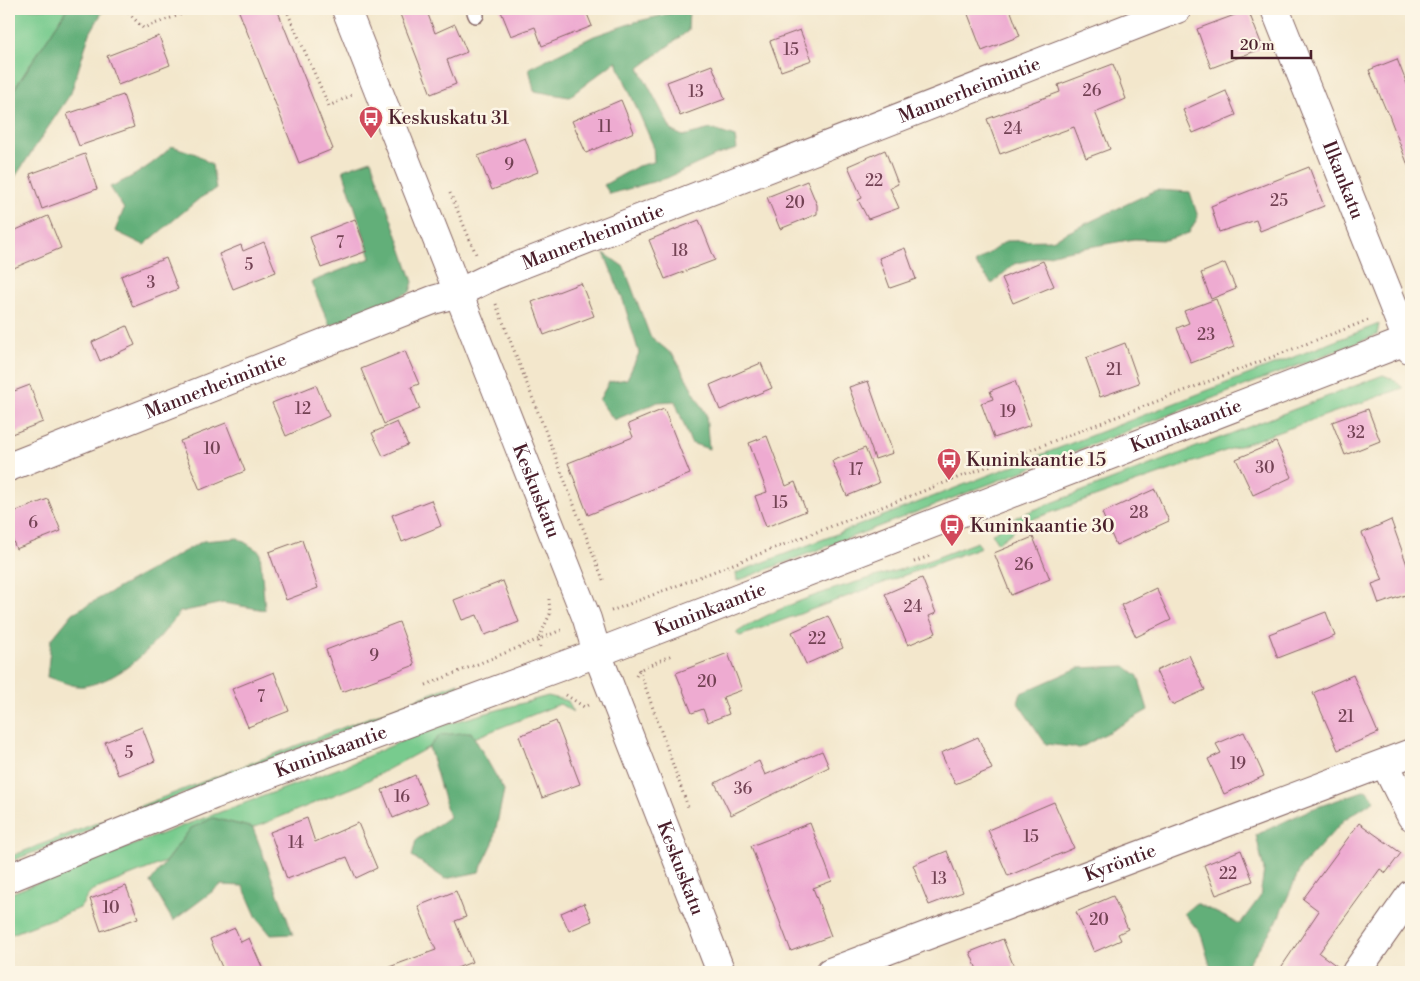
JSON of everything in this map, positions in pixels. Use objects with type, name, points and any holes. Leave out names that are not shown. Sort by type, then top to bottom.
[{"type":"street","name":"Keskuskatu","points":[[346,9],[587,619],[597,653],[722,972]]},
{"type":"street","name":"Mannerheimintie","points":[[9,467],[256,368],[433,300],[458,293],[495,275],[1177,9]]},
{"type":"street","name":"Ilkankatu","points":[[1275,9],[1394,310],[1410,343]]},
{"type":"street","name":"Kuninkaantie","points":[[9,878],[213,795],[597,653],[1410,343]]},
{"type":"street","name":"Kyröntie","points":[[830,972],[1411,753]]},
{"type":"street","points":[[1385,764],[1411,816]]},
{"type":"street","points":[[1356,972],[1411,894]]},
{"type":"path","points":[[125,9],[143,28],[196,9]]},
{"type":"path","points":[[286,9],[329,106],[354,94]]},
{"type":"path","points":[[615,610],[1394,310]]},
{"type":"green space","points":[[9,9],[67,9],[9,97]]},
{"type":"green space","points":[[67,9],[104,9],[89,35],[71,93],[9,186],[9,97]]},
{"type":"green space","points":[[689,9],[688,31],[639,68],[672,131],[683,136],[711,129],[735,137],[737,149],[717,155],[667,178],[610,194],[604,185],[638,166],[654,162],[653,145],[616,61],[569,97],[534,91],[529,68],[594,36],[635,22]]},
{"type":"green space","points":[[172,146],[196,154],[212,165],[216,189],[200,198],[144,245],[115,231],[124,209],[110,187],[143,170]]},
{"type":"green space","points":[[371,160],[413,282],[410,292],[330,326],[311,282],[371,258],[343,170]]},
{"type":"green space","points":[[1156,190],[1190,192],[1198,217],[1189,233],[1166,240],[1134,239],[1061,252],[1014,264],[992,284],[975,263],[1006,241],[1052,240]]},
{"type":"green space","points":[[604,253],[624,267],[650,336],[674,356],[706,414],[709,449],[691,443],[675,401],[658,402],[614,420],[599,400],[609,382],[627,379],[639,353],[623,300]]},
{"type":"green space","points":[[1379,324],[1377,335],[737,581],[736,573]]},
{"type":"green space","points":[[1383,375],[1393,379],[1403,388],[1027,521],[998,543],[992,534],[1018,516]]},
{"type":"green space","points":[[238,538],[260,552],[265,610],[223,603],[180,612],[161,636],[139,658],[113,676],[84,686],[71,685],[47,677],[51,640],[73,613],[203,541]]},
{"type":"green space","points":[[977,542],[981,547],[740,636],[736,633],[773,612],[812,596],[916,565]]},
{"type":"green space","points":[[1125,666],[1138,676],[1148,710],[1080,748],[1046,744],[1018,703],[1021,693],[1078,668]]},
{"type":"green space","points":[[458,683],[459,686],[9,862],[9,857]]},
{"type":"green space","points":[[548,696],[568,701],[573,712],[560,704],[474,738],[471,732],[440,736],[429,747],[361,784],[253,828],[213,818],[191,828],[165,862],[91,891],[80,908],[9,935],[9,894],[166,832],[348,765],[429,729]]},
{"type":"green space","points":[[471,732],[504,790],[493,843],[479,872],[445,879],[412,856],[416,840],[449,817],[429,747],[440,735]]},
{"type":"green space","points":[[1366,790],[1375,800],[1345,819],[1301,867],[1276,923],[1245,968],[1246,972],[1206,972],[1211,969],[1201,934],[1184,913],[1196,903],[1240,924],[1260,897],[1264,870],[1256,835],[1309,810]]},
{"type":"green space","points":[[213,818],[253,828],[293,934],[271,935],[257,918],[243,886],[221,885],[173,921],[150,882],[191,828]]},
{"type":"building","points":[[238,9],[277,9],[333,149],[299,163]]},
{"type":"building","points":[[398,9],[426,9],[435,33],[455,24],[467,52],[447,60],[456,84],[431,94]]},
{"type":"building","points":[[500,9],[585,9],[592,26],[542,46],[535,27],[511,36]]},
{"type":"building","points":[[966,9],[1010,9],[1020,36],[982,51]]},
{"type":"building","points":[[1248,10],[1263,48],[1211,68],[1197,29]]},
{"type":"building","points":[[800,30],[812,60],[781,71],[770,41]]},
{"type":"building","points":[[159,36],[170,65],[118,85],[107,56]]},
{"type":"building","points":[[1397,59],[1411,94],[1411,167],[1409,168],[1387,110],[1369,70]]},
{"type":"building","points":[[1113,64],[1126,99],[1095,112],[1110,149],[1086,158],[1074,127],[1000,154],[987,119],[1060,92],[1058,85]]},
{"type":"building","points":[[712,65],[725,99],[680,116],[667,82]]},
{"type":"building","points":[[1226,91],[1236,115],[1193,133],[1183,110]]},
{"type":"building","points":[[123,95],[134,127],[79,146],[67,114]]},
{"type":"building","points":[[621,100],[634,132],[586,153],[572,121]]},
{"type":"building","points":[[525,138],[538,172],[492,190],[478,156]]},
{"type":"building","points":[[885,150],[898,184],[890,188],[899,208],[868,219],[858,200],[862,198],[848,166]]},
{"type":"building","points":[[85,154],[97,189],[42,209],[30,174]]},
{"type":"building","points":[[1309,167],[1324,206],[1260,231],[1256,220],[1219,232],[1211,206]]},
{"type":"building","points":[[807,181],[817,205],[817,214],[780,229],[767,197]]},
{"type":"building","points":[[48,216],[61,248],[9,270],[9,233]]},
{"type":"building","points":[[355,219],[367,251],[321,268],[310,237]]},
{"type":"building","points":[[699,220],[715,260],[665,279],[649,240]]},
{"type":"building","points":[[264,242],[276,272],[233,289],[219,254],[241,245],[243,251]]},
{"type":"building","points":[[905,248],[916,279],[890,288],[879,258]]},
{"type":"building","points":[[166,258],[178,289],[133,307],[121,276]]},
{"type":"building","points":[[1043,261],[1054,286],[1013,303],[1002,278]]},
{"type":"building","points":[[1225,263],[1236,289],[1211,299],[1201,273]]},
{"type":"building","points":[[581,283],[594,316],[544,335],[532,302]]},
{"type":"building","points":[[1216,299],[1234,347],[1191,363],[1177,328],[1189,323],[1184,311]]},
{"type":"building","points":[[127,326],[135,345],[100,361],[92,342]]},
{"type":"building","points":[[1125,343],[1139,383],[1100,397],[1086,358]]},
{"type":"building","points":[[405,351],[419,384],[411,387],[420,409],[384,424],[361,369]]},
{"type":"building","points":[[761,363],[772,388],[720,410],[710,385]]},
{"type":"building","points":[[868,381],[893,453],[875,459],[849,387]]},
{"type":"building","points":[[1015,381],[1031,425],[994,438],[981,403],[993,399],[990,391]]},
{"type":"building","points":[[30,385],[43,422],[9,435],[9,393]]},
{"type":"building","points":[[316,385],[329,416],[286,436],[272,403]]},
{"type":"building","points":[[664,409],[690,474],[588,515],[568,463],[633,437],[628,424]]},
{"type":"building","points":[[1368,409],[1380,441],[1345,455],[1332,422]]},
{"type":"building","points":[[397,422],[408,445],[383,456],[372,433]]},
{"type":"building","points":[[226,423],[245,471],[200,490],[180,441]]},
{"type":"building","points":[[767,436],[786,486],[795,482],[806,511],[766,527],[755,496],[767,492],[749,443]]},
{"type":"building","points":[[1276,442],[1292,477],[1253,495],[1236,459]]},
{"type":"building","points":[[865,448],[879,483],[847,496],[832,461]]},
{"type":"building","points":[[1155,489],[1169,521],[1116,545],[1102,513]]},
{"type":"building","points":[[48,499],[61,531],[16,549],[9,530],[9,514]]},
{"type":"building","points":[[431,500],[441,526],[402,542],[392,515]]},
{"type":"building","points":[[1391,520],[1411,576],[1411,593],[1379,604],[1372,584],[1383,580],[1362,533]]},
{"type":"building","points":[[1033,537],[1050,579],[1011,595],[994,553]]},
{"type":"building","points":[[302,540],[318,588],[286,600],[269,552]]},
{"type":"building","points":[[922,578],[936,613],[929,616],[936,633],[908,645],[885,594]]},
{"type":"building","points":[[503,581],[519,622],[485,635],[477,615],[462,620],[454,600]]},
{"type":"building","points":[[1156,588],[1171,620],[1136,637],[1121,605]]},
{"type":"building","points":[[1326,612],[1335,636],[1278,658],[1269,634]]},
{"type":"building","points":[[828,616],[843,648],[806,664],[792,632]]},
{"type":"building","points":[[399,622],[415,665],[342,692],[326,650]]},
{"type":"building","points":[[728,653],[742,690],[723,697],[729,714],[708,722],[703,709],[692,713],[676,673]]},
{"type":"building","points":[[1189,655],[1205,690],[1172,705],[1156,671]]},
{"type":"building","points":[[274,672],[289,711],[248,727],[232,689]]},
{"type":"building","points":[[1353,675],[1378,733],[1338,750],[1313,693]]},
{"type":"building","points":[[556,721],[580,784],[542,798],[519,736]]},
{"type":"building","points":[[142,727],[155,761],[118,775],[105,742]]},
{"type":"building","points":[[1244,732],[1264,776],[1224,794],[1208,759],[1221,753],[1216,744]]},
{"type":"building","points":[[978,737],[992,769],[955,784],[941,753]]},
{"type":"building","points":[[822,751],[829,767],[731,815],[715,783],[759,761],[765,775]]},
{"type":"building","points":[[415,775],[427,804],[393,818],[382,790]]},
{"type":"building","points":[[1054,802],[1074,848],[1008,876],[988,830]]},
{"type":"building","points":[[307,818],[315,842],[358,823],[377,868],[356,878],[347,857],[287,879],[270,832]]},
{"type":"building","points":[[810,823],[832,881],[813,888],[831,936],[791,951],[751,846]]},
{"type":"building","points":[[1359,823],[1401,853],[1386,873],[1380,869],[1319,953],[1341,969],[1341,972],[1278,972],[1319,911],[1303,899]]},
{"type":"building","points":[[1241,850],[1253,881],[1216,895],[1204,865]]},
{"type":"building","points":[[947,851],[963,892],[929,905],[913,865]]},
{"type":"building","points":[[126,886],[138,918],[101,931],[90,899]]},
{"type":"building","points":[[456,891],[466,917],[455,921],[472,962],[447,972],[382,972],[381,970],[436,950],[418,906]]},
{"type":"building","points":[[1113,896],[1128,929],[1118,934],[1121,940],[1094,952],[1076,912]]},
{"type":"building","points":[[584,903],[592,921],[569,931],[561,913]]},
{"type":"building","points":[[235,928],[241,942],[249,938],[262,967],[250,972],[224,972],[210,939]]},
{"type":"building","points":[[1003,939],[1016,972],[978,972],[970,952]]},
{"type":"place","name":"Keskuskatu 31","points":[[371,139]]},
{"type":"place","name":"Kuninkaantie 15","points":[[949,481]]},
{"type":"place","name":"Kuninkaantie 30","points":[[952,547]]}]
